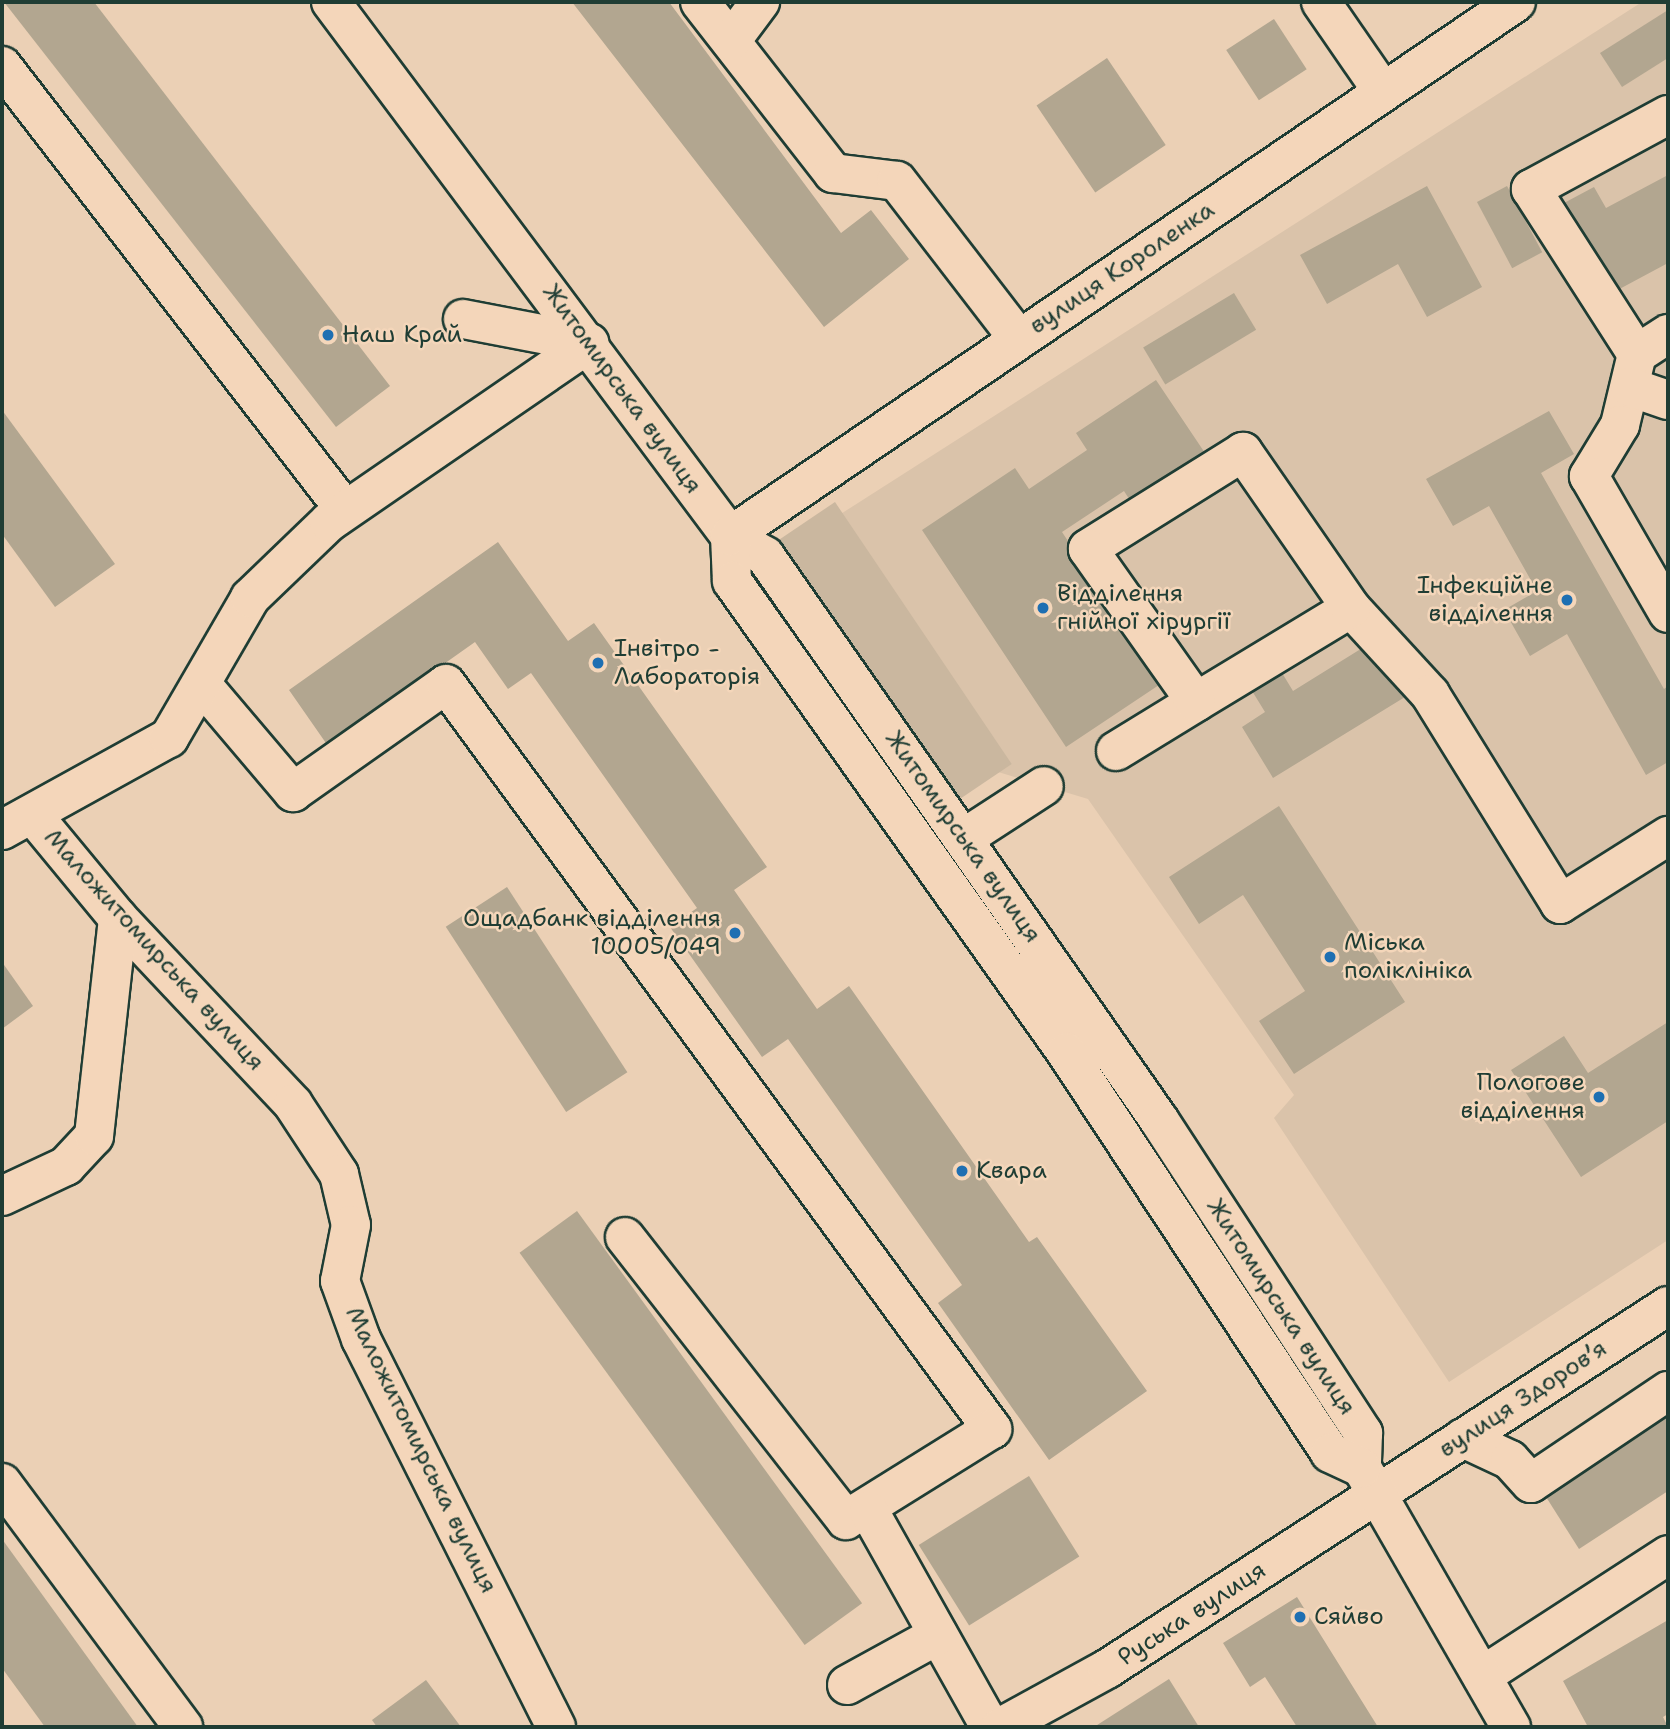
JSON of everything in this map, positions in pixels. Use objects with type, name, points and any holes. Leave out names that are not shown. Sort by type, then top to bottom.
[{"type":"main road","name":"Житомирська вулиця","points":[[331,2],[589,343],[730,537],[765,556],[964,838],[1159,1119],[1363,1433],[1370,1480]]},
{"type":"main road","points":[[701,2],[834,173],[897,181],[1018,338]]},
{"type":"main road","points":[[731,41],[760,2]]},
{"type":"main road","points":[[1321,2],[1382,92]]},
{"type":"main road","name":"вулиця Короленка","points":[[730,537],[1018,338],[1516,2]]},
{"type":"main road","points":[[2,66],[345,510]]},
{"type":"main road","points":[[1668,115],[1531,189],[1645,358],[1668,400]]},
{"type":"main road","points":[[463,319],[589,343]]},
{"type":"main road","points":[[17,822],[169,738],[204,687],[250,598],[345,510],[589,343]]},
{"type":"main road","points":[[1645,358],[1620,425],[1589,476],[1668,612]]},
{"type":"main road","points":[[1196,702],[1088,549],[1243,452],[1351,608],[1430,694],[1560,904],[1668,836]]},
{"type":"main road","points":[[730,537],[732,581],[1066,1052],[1330,1453],[1370,1480],[1511,1727]]},
{"type":"main road","points":[[1116,751],[1351,608]]},
{"type":"main road","points":[[204,687],[293,792],[446,684],[992,1429],[869,1511],[846,1520],[625,1237]]},
{"type":"main road","points":[[964,838],[1044,786]]},
{"type":"main road","name":"Маложитомирська вулиця","points":[[17,822],[118,918],[293,1104],[339,1174],[351,1225],[340,1281],[361,1339],[556,1727]]},
{"type":"main road","points":[[2,1196],[66,1166],[94,1136],[118,918]]},
{"type":"main road","name":"вулиця Здоровʼя","points":[[1370,1480],[1463,1438],[1668,1306]]},
{"type":"main road","points":[[1463,1438],[1510,1460],[1531,1483],[1668,1391]]},
{"type":"main road","name":"Руська вулиця","points":[[1001,1727],[1107,1669],[1370,1480]]},
{"type":"main road","points":[[2,1483],[183,1727]]},
{"type":"main road","points":[[869,1511],[989,1727]]},
{"type":"main road","points":[[1482,1676],[1668,1555]]},
{"type":"main road","points":[[847,1685],[938,1635]]},
{"type":"shaded area","points":[[1642,2],[1668,2],[1668,1240],[1449,1382],[1274,1118],[1294,1095],[1088,799],[985,768],[811,533]]},
{"type":"shaded area","points":[[835,502],[1012,764],[953,804],[776,542]]},
{"type":"building","points":[[4,2],[94,2],[390,386],[336,427]]},
{"type":"building","points":[[572,2],[669,2],[841,233],[871,210],[909,259],[824,327]]},
{"type":"building","points":[[1668,10],[1668,58],[1622,87],[1600,53]]},
{"type":"building","points":[[1274,19],[1307,69],[1259,100],[1226,50]]},
{"type":"building","points":[[1107,58],[1166,145],[1095,193],[1037,106]]},
{"type":"building","points":[[1668,175],[1668,263],[1612,293],[1564,203],[1594,187],[1606,208]]},
{"type":"building","points":[[1427,186],[1482,287],[1427,317],[1398,264],[1327,304],[1300,255]]},
{"type":"building","points":[[1507,186],[1542,252],[1512,268],[1477,202]]},
{"type":"building","points":[[1234,293],[1256,330],[1165,384],[1143,348]]},
{"type":"building","name":"Відділення гнійної хірургії","points":[[1156,380],[1209,459],[1135,508],[1124,491],[1062,532],[1162,683],[1066,747],[922,530],[1015,468],[1029,489],[1087,450],[1076,433]]},
{"type":"building","points":[[2,410],[115,564],[55,607],[2,534]]},
{"type":"building","name":"Інфекційне відділення","points":[[1549,411],[1574,454],[1541,473],[1664,689],[1668,686],[1668,762],[1646,775],[1567,634],[1530,656],[1504,610],[1537,591],[1489,506],[1453,526],[1426,479]]},
{"type":"building","points":[[498,542],[568,641],[594,623],[767,867],[734,890],[817,1009],[849,986],[1029,1242],[1037,1237],[1147,1391],[1049,1460],[938,1303],[962,1285],[788,1039],[762,1057],[670,927],[697,908],[531,673],[508,689],[475,642],[328,746],[289,690]]},
{"type":"building","points":[[1372,642],[1405,697],[1273,778],[1242,727],[1265,712],[1249,686],[1279,668],[1293,691]]},
{"type":"building","name":"Міська поліклініка","points":[[1279,806],[1405,1002],[1294,1074],[1259,1021],[1305,991],[1243,895],[1199,924],[1169,877]]},
{"type":"building","points":[[507,887],[627,1072],[566,1112],[446,927]]},
{"type":"building","points":[[2,962],[33,1006],[2,1029]]},
{"type":"building","name":"Пологове відділення","points":[[1668,1022],[1668,1121],[1581,1177],[1511,1070],[1564,1036],[1588,1073]]},
{"type":"building","points":[[577,1211],[862,1603],[805,1645],[520,1253]]},
{"type":"building","points":[[1668,1406],[1668,1491],[1579,1549],[1541,1489]]},
{"type":"building","points":[[1029,1476],[1079,1557],[969,1625],[919,1545]]},
{"type":"building","points":[[2,1539],[138,1727],[45,1727],[2,1668]]},
{"type":"building","points":[[1297,1597],[1378,1727],[1297,1727],[1265,1677],[1250,1687],[1223,1643]]},
{"type":"building","points":[[1668,1620],[1668,1714],[1663,1717],[1668,1727],[1588,1727],[1563,1681]]},
{"type":"building","points":[[1169,1679],[1199,1727],[1094,1727]]},
{"type":"building","points":[[426,1680],[461,1727],[377,1727],[372,1720]]},
{"type":"place","name":"Наш Край","points":[[328,335]]},
{"type":"place","name":"Інфекційне відділення","points":[[1567,600]]},
{"type":"place","name":"Відділення гнійної хірургії","points":[[1043,608]]},
{"type":"place","name":"Інвітро - Лабораторія","points":[[598,663]]},
{"type":"place","name":"Ощадбанк відділення 10005/049","points":[[735,933]]},
{"type":"place","name":"Міська поліклініка","points":[[1330,957]]},
{"type":"place","name":"Пологове відділення","points":[[1599,1097]]},
{"type":"place","name":"Квара","points":[[962,1171]]},
{"type":"place","name":"Сяйво","points":[[1300,1617]]}]
